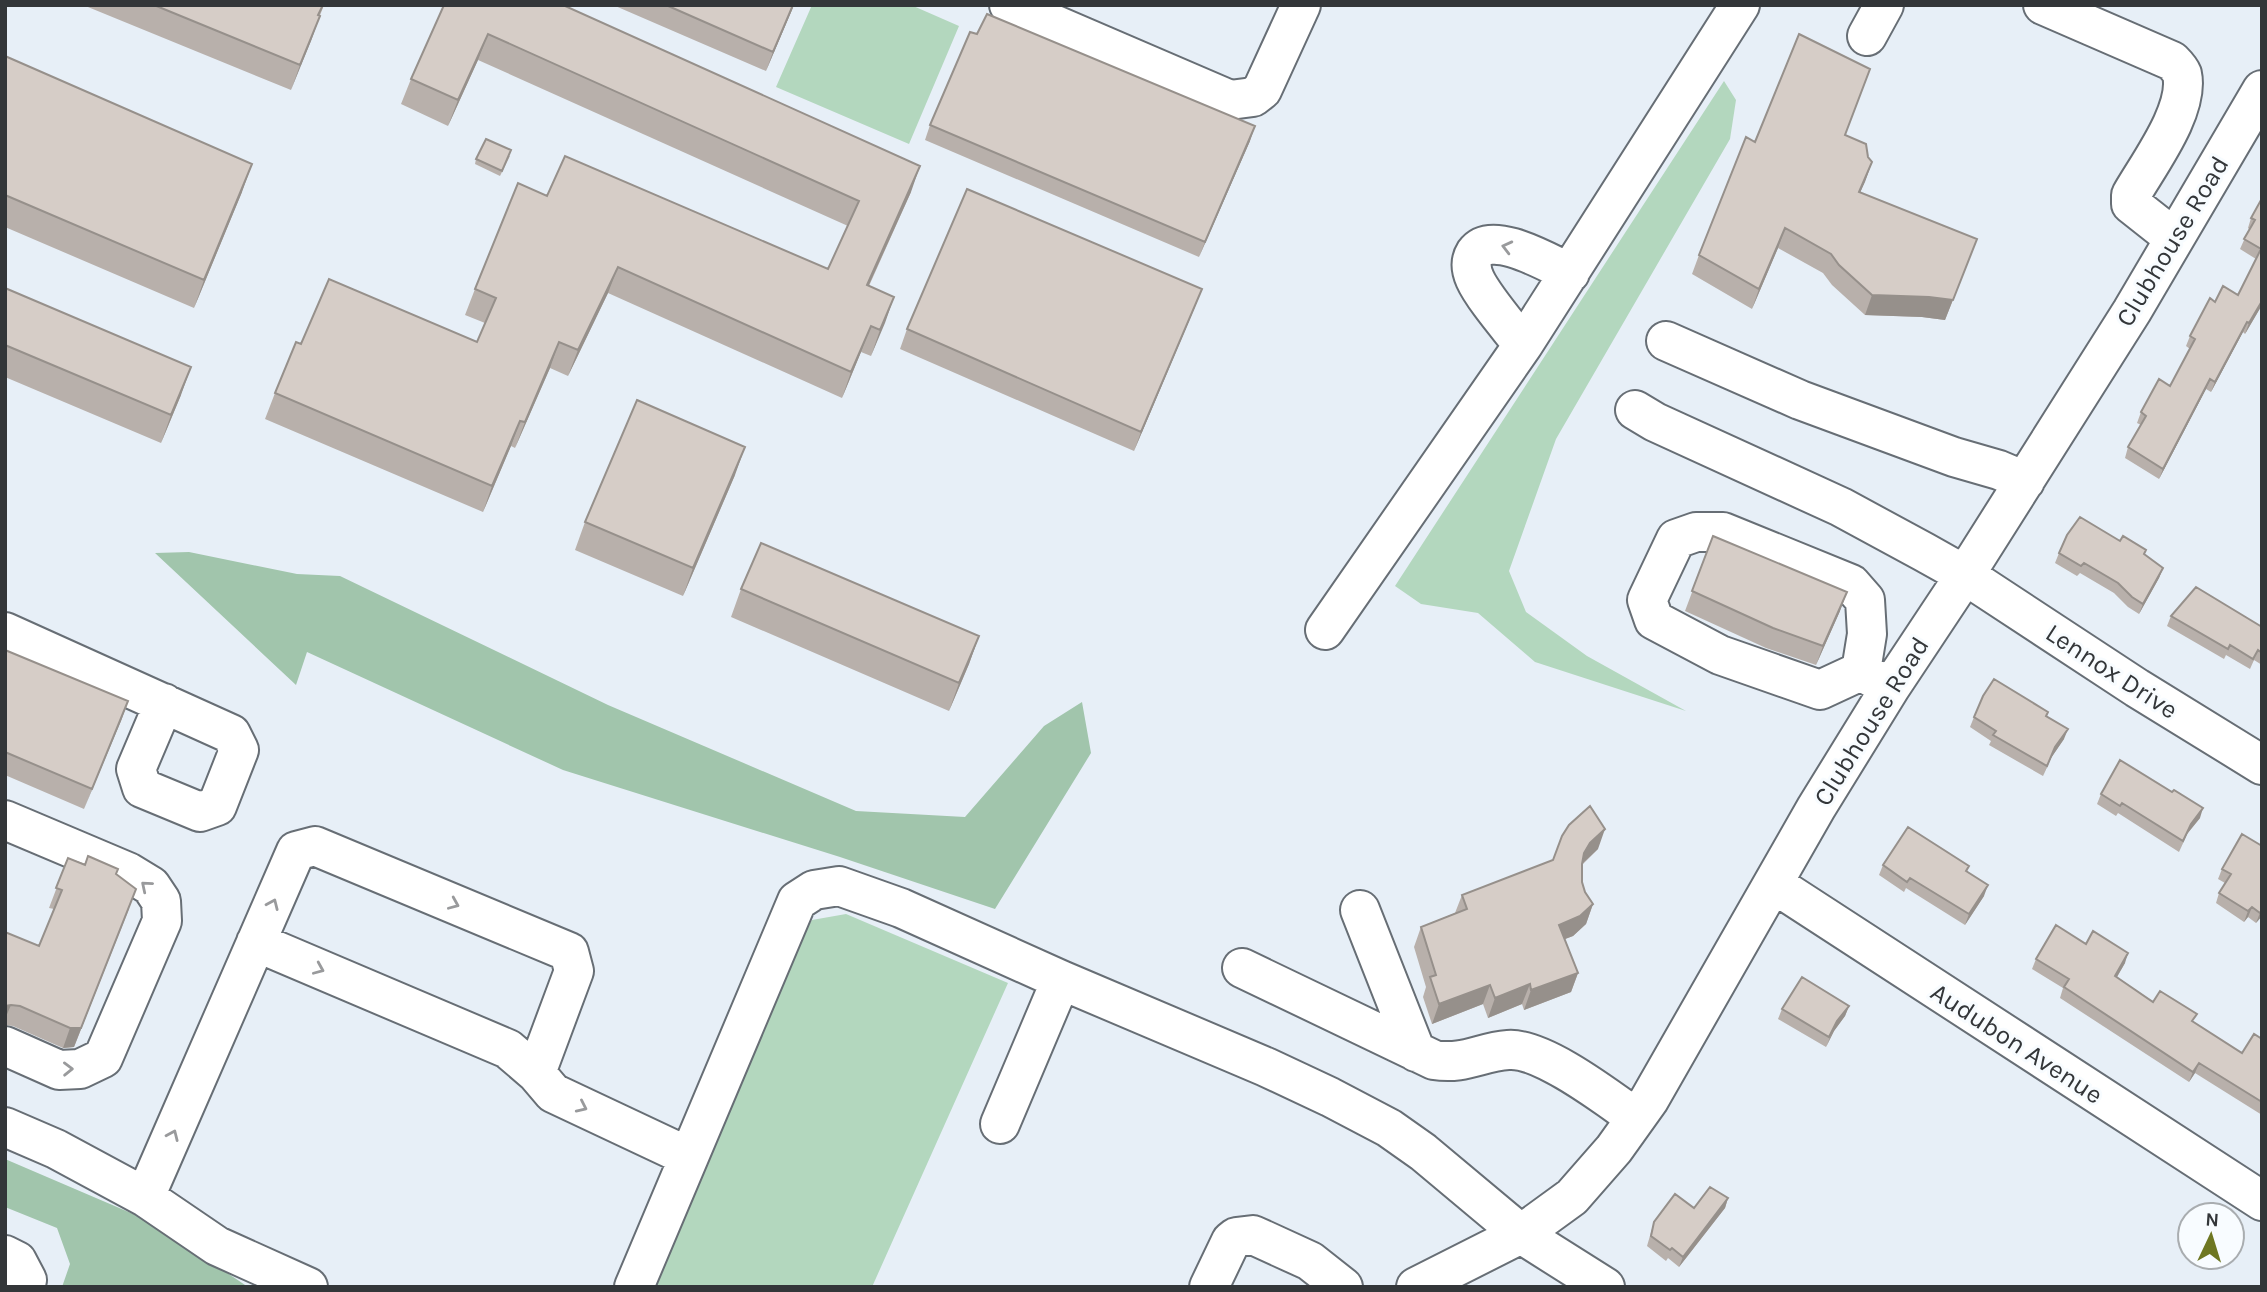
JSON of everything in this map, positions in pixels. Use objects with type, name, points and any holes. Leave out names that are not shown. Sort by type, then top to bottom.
[{"type":"street","points":[[1009,5],[1230,100],[1253,97],[1262,90],[1301,5]]},
{"type":"street","points":[[1325,630],[1523,345],[1740,5]]},
{"type":"street","points":[[2043,5],[2172,61],[2182,72],[2178,114],[2131,195],[2131,204],[2174,238]]},
{"type":"street","name":"Clubhouse Road","points":[[1416,1287],[1521,1234],[1572,1197],[1614,1149],[1649,1100],[1816,808],[1875,680],[1965,575],[2132,311],[2262,90]]},
{"type":"street","points":[[1523,345],[1474,277],[1471,266],[1475,253],[1480,247],[1487,245],[1506,246],[1570,273]]},
{"type":"street","points":[[1666,341],[1800,400],[2025,481]]},
{"type":"street","name":"Lennox Drive","points":[[1635,410],[1655,422],[1841,507],[1965,575],[2137,688],[2262,765]]},
{"type":"street","points":[[1696,532],[1723,532],[1851,584],[1865,600],[1867,634],[1875,680],[1819,690],[1720,654],[1654,620],[1647,600],[1676,539],[1696,532]]},
{"type":"street","points":[[5,632],[164,703]]},
{"type":"street","points":[[5,820],[128,872],[150,886],[161,901],[162,920],[103,1058],[80,1069],[59,1070],[5,1046]]},
{"type":"street","points":[[145,1197],[296,851],[315,846],[569,952],[574,971],[536,1073]]},
{"type":"street","name":"Audubon Avenue","points":[[1774,884],[2262,1201]]},
{"type":"street","points":[[634,1287],[797,901],[814,890],[839,886],[901,908],[1061,980],[1266,1067],[1389,1128],[1423,1152],[1521,1234],[1605,1287]]},
{"type":"street","points":[[1360,910],[1416,1052]]},
{"type":"street","points":[[256,942],[508,1049],[536,1073],[553,1093],[689,1157]]},
{"type":"street","points":[[1242,968],[1434,1060],[1451,1063],[1508,1050],[1526,1051],[1579,1078],[1636,1118]]},
{"type":"street","points":[[1000,1124],[1061,980]]},
{"type":"street","points":[[5,1127],[55,1149],[145,1197],[217,1246],[308,1287]]},
{"type":"street","points":[[1209,1287],[1231,1241],[1244,1235],[1253,1235],[1310,1261],[1343,1287]]},
{"type":"street","points":[[5,1255],[17,1261],[27,1280],[25,1287]]},
{"type":"green space","points":[[812,5],[911,5],[959,26],[909,144],[776,87]]},
{"type":"green space","points":[[1724,81],[1736,100],[1730,139],[1556,439],[1509,571],[1526,612],[1587,656],[1686,711],[1535,662],[1478,613],[1421,604],[1395,586]]},
{"type":"green space","points":[[189,552],[297,574],[340,576],[608,705],[856,811],[965,817],[1044,726],[1082,702],[1091,753],[995,909],[563,770],[307,652],[296,685],[155,553]]},
{"type":"green space","points":[[846,914],[1008,983],[872,1287],[654,1287],[790,954],[812,920]]},
{"type":"green space","points":[[5,1159],[152,1222],[248,1287],[62,1287],[70,1264],[57,1228],[5,1207]]},
{"type":"building","points":[[154,5],[323,5],[300,65]]},
{"type":"building","points":[[444,5],[563,5],[920,166],[867,285],[894,297],[880,330],[871,326],[851,372],[618,267],[578,350],[559,342],[525,422],[520,421],[492,486],[275,393],[296,342],[301,344],[329,279],[477,342],[496,298],[475,289],[518,183],[547,196],[565,156],[828,269],[859,201],[488,34],[458,100],[411,79]]},
{"type":"building","points":[[666,5],[793,5],[773,52]]},
{"type":"building","points":[[987,14],[1255,126],[1205,242],[930,125],[970,32],[977,34]]},
{"type":"building","points":[[1799,34],[1870,69],[1845,135],[1866,144],[1868,157],[1872,162],[1859,192],[1977,239],[1953,300],[1872,295],[1839,265],[1831,254],[1785,228],[1759,289],[1699,255],[1746,137],[1755,142]]},
{"type":"building","points":[[5,56],[252,164],[204,280],[5,195]]},
{"type":"building","points":[[486,139],[511,150],[502,171],[476,159]]},
{"type":"building","points":[[967,189],[1202,289],[1141,432],[907,329]]},
{"type":"building","points":[[2261,200],[2262,301],[2249,323],[2247,322],[2215,382],[2210,379],[2163,469],[2128,447],[2146,416],[2141,412],[2159,379],[2170,386],[2195,339],[2190,336],[2210,298],[2215,302],[2223,286],[2238,295],[2261,249],[2244,239],[2255,220],[2251,218]]},
{"type":"building","points":[[5,288],[191,367],[171,415],[5,345]]},
{"type":"building","points":[[637,400],[745,447],[693,568],[585,522]]},
{"type":"building","points":[[2080,517],[2120,541],[2123,536],[2146,550],[2144,554],[2163,568],[2143,604],[2118,583],[2084,563],[2081,566],[2059,553],[2067,535]]},
{"type":"building","points":[[1713,536],[1847,592],[1823,646],[1773,628],[1692,591]]},
{"type":"building","points":[[761,543],[979,636],[959,683],[741,589]]},
{"type":"building","points":[[2196,587],[2262,627],[2262,653],[2258,650],[2253,659],[2230,645],[2228,649],[2171,616]]},
{"type":"building","points":[[5,650],[128,701],[92,789],[5,752]]},
{"type":"building","points":[[1994,679],[2048,712],[2046,716],[2068,729],[2055,747],[2047,766],[1993,735],[1996,731],[1974,717]]},
{"type":"building","points":[[2120,760],[2203,808],[2183,841],[2122,803],[2120,806],[2101,794]]},
{"type":"building","points":[[1590,806],[1605,829],[1590,843],[1582,864],[1582,882],[1593,904],[1580,916],[1559,925],[1578,973],[1531,990],[1530,984],[1495,998],[1490,985],[1439,1004],[1430,977],[1436,975],[1421,927],[1467,909],[1462,895],[1553,860],[1569,825]]},
{"type":"building","points":[[1908,827],[1969,866],[1966,871],[1988,885],[1969,914],[1910,878],[1907,882],[1883,865]]},
{"type":"building","points":[[2242,834],[2262,846],[2260,913],[2252,907],[2248,911],[2219,893],[2231,874],[2222,869]]},
{"type":"building","points":[[88,856],[118,869],[116,874],[136,889],[81,1028],[70,1028],[20,1006],[5,1006],[5,932],[39,946],[62,890],[56,888],[68,858],[85,865]]},
{"type":"building","points":[[2056,925],[2086,944],[2093,931],[2128,953],[2115,976],[2153,1002],[2160,991],[2197,1014],[2192,1021],[2242,1053],[2254,1034],[2262,1039],[2262,1102],[2199,1063],[2193,1072],[2064,987],[2069,979],[2036,959]]},
{"type":"building","points":[[1802,977],[1849,1006],[1829,1037],[1782,1009]]},
{"type":"building","points":[[1710,1187],[1728,1198],[1683,1257],[1651,1236],[1654,1222],[1675,1194],[1694,1208]]}]
